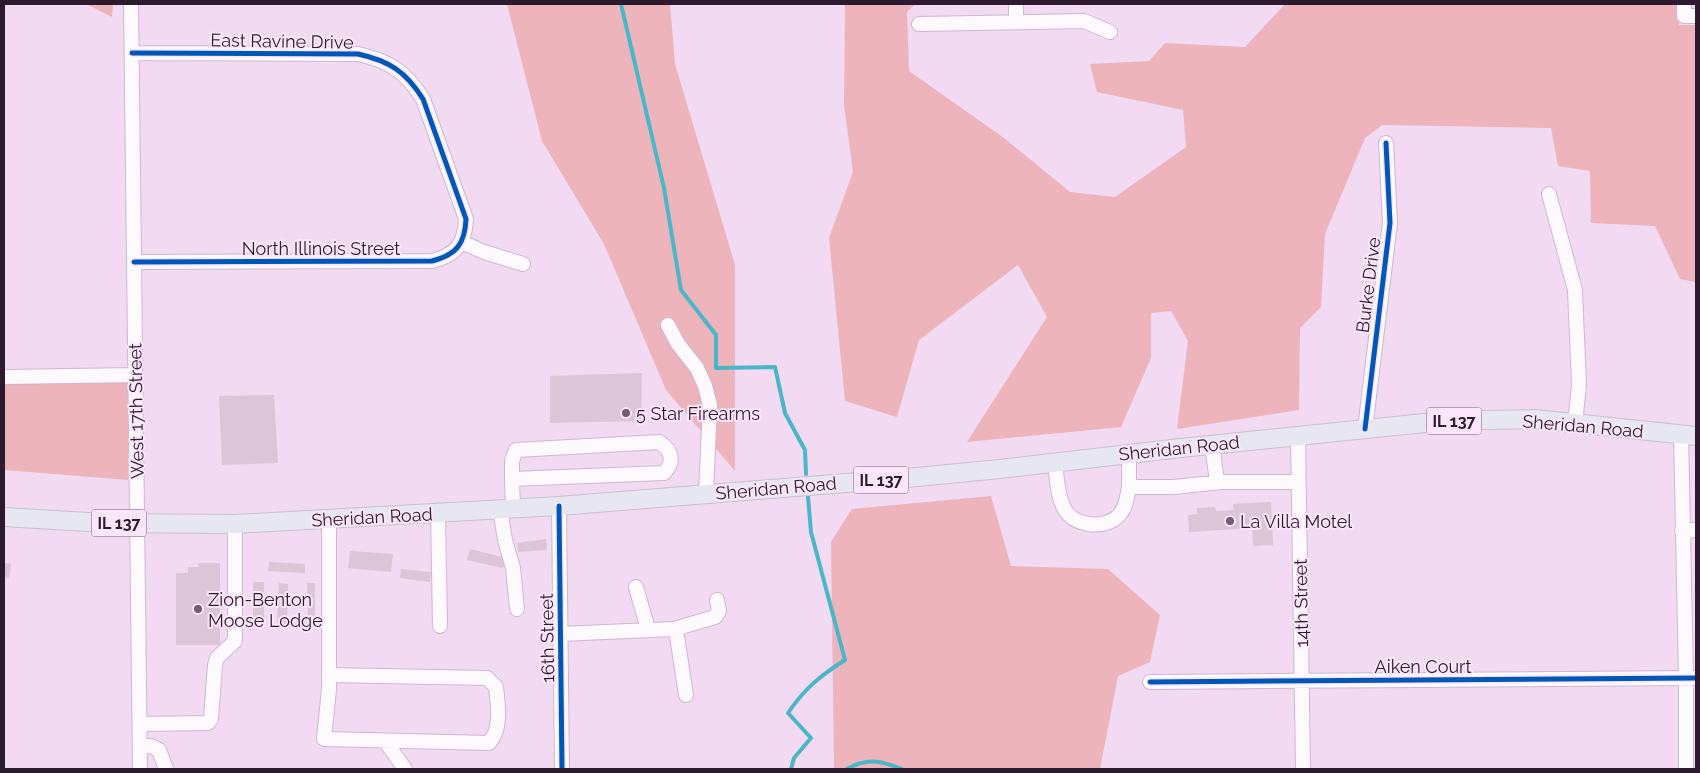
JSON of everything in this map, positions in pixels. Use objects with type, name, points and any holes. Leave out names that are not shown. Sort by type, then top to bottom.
[{"type":"main road","name":"Sheridan Road","points":[[4,517],[137,524],[235,524],[438,514],[896,479],[1212,444],[1480,420],[1535,420],[1689,436]]},
{"type":"street","name":"West 17th Street","points":[[132,4],[140,769]]},
{"type":"street","points":[[1016,4],[1016,22]]},
{"type":"street","points":[[920,24],[1084,21],[1110,32]]},
{"type":"street","name":"East Ravine Drive","points":[[132,54],[358,54],[375,58],[391,65],[405,74],[423,100],[466,219],[466,232],[462,242]]},
{"type":"street","name":"Burke Drive","points":[[1365,429],[1390,223],[1386,144]]},
{"type":"street","points":[[1549,194],[1575,290],[1579,385],[1575,424]]},
{"type":"street","points":[[462,242],[484,252],[523,264]]},
{"type":"street","name":"North Illinois Street","points":[[134,262],[432,261],[447,258],[462,242]]},
{"type":"street","points":[[668,325],[678,344],[697,368],[705,386],[710,405],[706,494]]},
{"type":"street","points":[[4,377],[136,375]]},
{"type":"street","name":"14th Street","points":[[1298,436],[1303,769]]},
{"type":"street","points":[[1686,769],[1691,678],[1689,436]]},
{"type":"street","points":[[512,480],[664,473],[670,468],[671,457],[666,446],[659,442],[516,450],[512,462],[512,480],[506,509],[505,540],[513,568],[517,609]]},
{"type":"street","points":[[1212,444],[1216,482]]},
{"type":"street","points":[[1055,462],[1058,488],[1064,509],[1070,517],[1083,524],[1102,524],[1112,521],[1119,516],[1125,506],[1129,488],[1129,454]]},
{"type":"street","points":[[1129,488],[1174,487],[1216,482],[1299,482]]},
{"type":"street","name":"16th Street","points":[[559,506],[562,769]]},
{"type":"street","points":[[438,514],[440,626]]},
{"type":"street","points":[[329,519],[329,675],[324,739],[488,743],[495,736],[498,711],[496,687],[487,678],[329,675]]},
{"type":"street","points":[[140,724],[208,723],[210,719],[214,665],[217,658],[235,641],[235,524]]},
{"type":"street","points":[[636,586],[648,629]]},
{"type":"street","points":[[560,634],[674,629],[715,617],[719,611],[717,600]]},
{"type":"street","points":[[674,629],[678,636],[686,695]]},
{"type":"street","name":"Aiken Court","points":[[1150,682],[1691,678]]},
{"type":"street","points":[[385,741],[405,769]]},
{"type":"street","points":[[140,746],[151,746],[159,750],[166,769]]},
{"type":"shaded area","points":[[86,4],[113,4],[112,17]]},
{"type":"shaded area","points":[[507,4],[670,4],[675,64],[735,265],[735,471],[666,390],[604,244],[542,141]]},
{"type":"shaded area","points":[[845,4],[915,4],[907,12],[909,71],[1004,138],[1070,192],[1115,197],[1186,147],[1183,110],[1097,92],[1090,64],[1149,61],[1165,43],[1245,47],[1285,4],[1679,4],[1679,25],[1696,25],[1696,282],[1680,279],[1655,226],[1591,223],[1590,171],[1558,166],[1551,128],[1382,125],[1365,138],[1325,234],[1321,307],[1300,328],[1299,410],[1177,429],[1188,341],[1171,311],[1151,313],[1151,358],[1121,427],[967,442],[1047,317],[1018,265],[919,340],[897,417],[845,401],[829,238],[853,172],[844,105]]},
{"type":"shaded area","points":[[4,383],[128,383],[128,480],[4,470]]},
{"type":"shaded area","points":[[991,496],[1011,566],[1108,569],[1160,615],[1150,662],[1118,676],[1100,769],[834,769],[831,542],[852,509]]},
{"type":"building","points":[[642,373],[641,421],[550,423],[550,376]]},
{"type":"building","points":[[274,395],[278,463],[222,465],[219,396]]},
{"type":"building","name":"La Villa Motel","points":[[1271,502],[1273,545],[1253,546],[1252,528],[1189,532],[1188,515],[1197,514],[1197,508],[1215,507],[1216,511],[1234,510],[1233,504]]},
{"type":"building","points":[[546,539],[547,550],[518,552],[517,543]]},
{"type":"building","points":[[470,549],[506,558],[503,568],[467,560]]},
{"type":"building","points":[[350,551],[393,554],[391,572],[348,568]]},
{"type":"building","points":[[269,562],[305,564],[305,573],[268,571]]},
{"type":"building","points":[[4,563],[11,564],[9,578],[4,577]]},
{"type":"building","name":"Zion-Benton Moose Lodge","points":[[198,563],[220,563],[220,645],[176,645],[176,573],[188,573],[188,567],[199,567]]},
{"type":"building","points":[[401,569],[431,572],[430,582],[400,578]]},
{"type":"building","points":[[253,582],[264,582],[264,622],[253,622]]},
{"type":"building","points":[[279,583],[288,584],[287,624],[277,623]]},
{"type":"building","points":[[307,583],[315,583],[315,622],[308,623]]},
{"type":"waterway","points":[[621,4],[664,188],[681,290],[716,335],[716,368],[775,367],[785,413],[805,450],[806,474]]},
{"type":"waterway","points":[[791,769],[794,758],[811,738],[788,713],[814,683],[845,660],[811,532],[808,497]]},
{"type":"waterway","points":[[847,769],[861,763],[874,761],[902,769]]},
{"type":"cycle path","points":[[132,53],[358,54],[388,64],[403,75],[423,99],[466,219],[464,235],[458,247],[453,252],[432,261],[134,262]]},
{"type":"cycle path","points":[[1365,429],[1390,223],[1386,143]]},
{"type":"cycle path","points":[[559,506],[562,769]]},
{"type":"cycle path","points":[[1150,682],[1696,678]]},
{"type":"place","name":"5 Star Firearms","points":[[626,413]]},
{"type":"place","name":"La Villa Motel","points":[[1230,521]]},
{"type":"place","name":"Zion-Benton Moose Lodge","points":[[198,609]]}]
